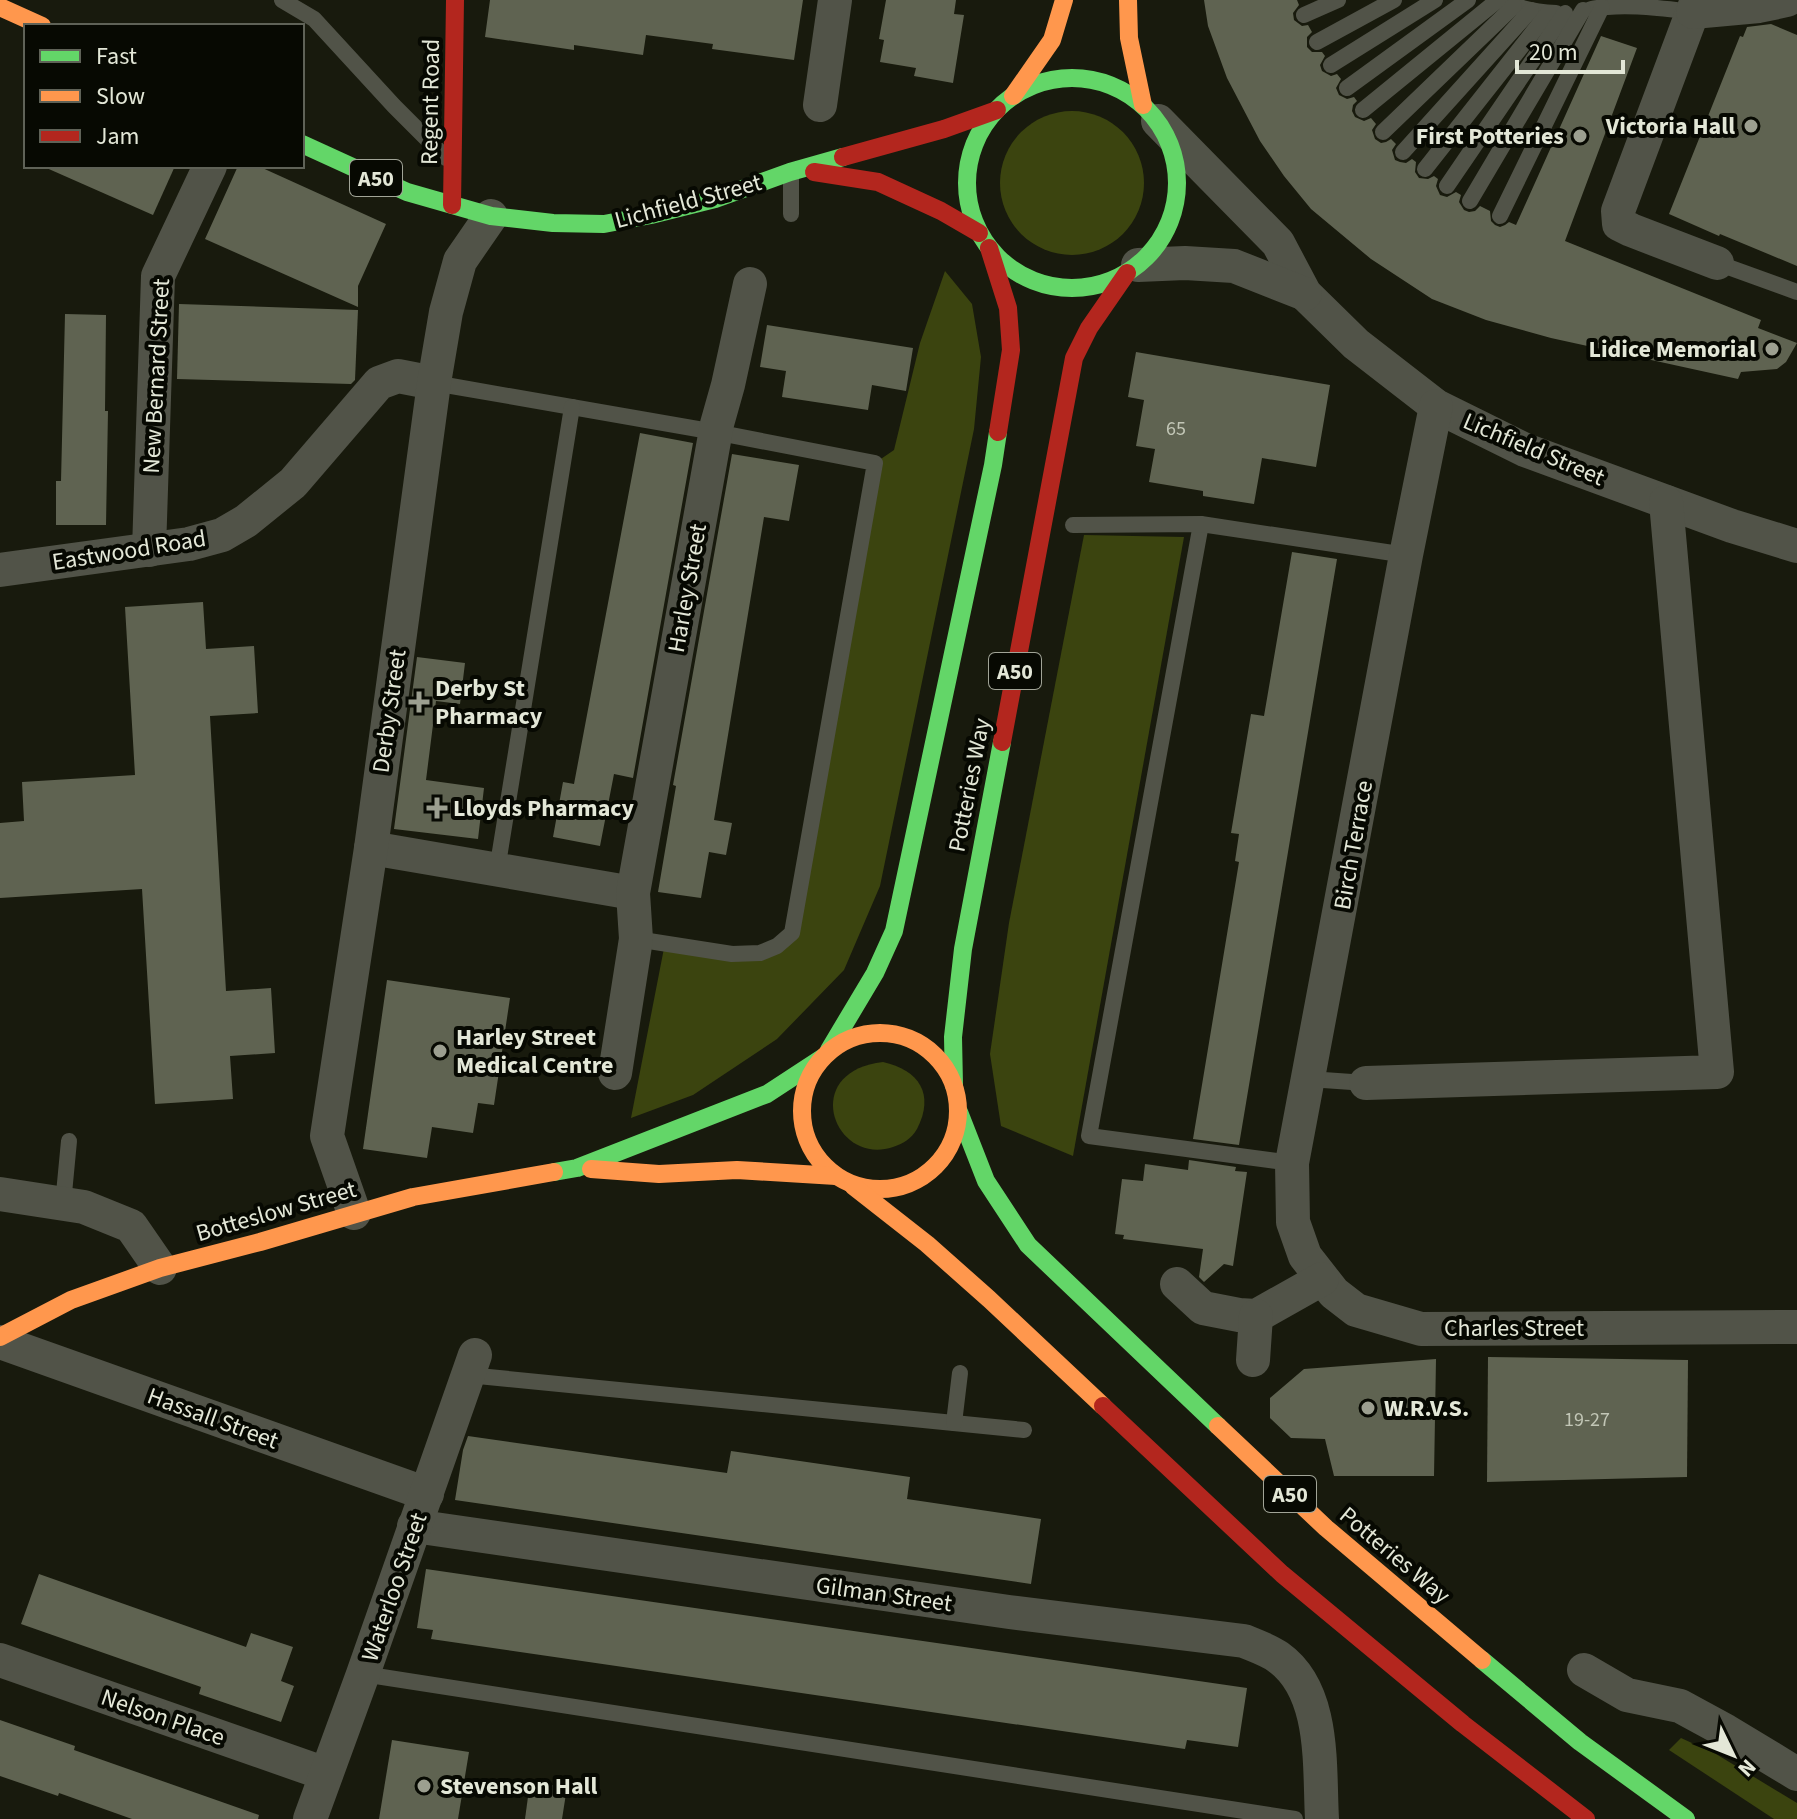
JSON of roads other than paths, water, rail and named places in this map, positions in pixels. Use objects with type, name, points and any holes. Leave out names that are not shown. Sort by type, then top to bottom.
[{"type":"main road","name":"Regent Road","points":[[452,205],[455,0]]},
{"type":"main road","points":[[1013,96],[1041,82],[1071,78],[1097,81],[1129,94],[1150,113],[1170,142],[1177,185],[1170,224],[1156,247],[1133,269],[1093,287],[1050,287],[1017,274],[1006,266],[984,241],[969,206],[967,172],[976,139],[988,120],[1013,96],[1052,40],[1064,0]]},
{"type":"main road","points":[[1128,0],[1129,38],[1150,113]]},
{"type":"main road","points":[[0,7],[38,24]]},
{"type":"main road","name":"Lichfield Street","points":[[304,145],[407,192],[491,216],[553,223],[604,224],[715,199],[795,171],[944,129],[997,110]]},
{"type":"main road","name":"Lichfield Street","points":[[795,171],[878,182],[941,211],[984,241]]},
{"type":"main road","name":"Potteries Way","points":[[825,1054],[875,973],[894,931],[993,465],[1011,350],[1008,308],[984,241]]},
{"type":"main road","name":"Potteries Way","points":[[954,1085],[953,1037],[963,949],[1074,358],[1089,328],[1133,269]]},
{"type":"main road","points":[[891,1033],[917,1042],[941,1061],[954,1085],[959,1112],[955,1135],[942,1159],[927,1175],[902,1187],[880,1191],[853,1186],[826,1169],[809,1148],[801,1118],[803,1091],[815,1066],[825,1054],[853,1037],[891,1033]]},
{"type":"main road","name":"Botteslow Street","points":[[0,1340],[71,1300],[160,1268],[413,1197],[577,1168],[767,1094],[825,1054]]},
{"type":"main road","name":"Potteries Way","points":[[959,1112],[986,1181],[1028,1245],[1326,1528],[1580,1742],[1686,1819]]},
{"type":"main road","name":"Botteslow Street","points":[[577,1168],[659,1174],[737,1170],[836,1176]]},
{"type":"main road","name":"A50","points":[[853,1186],[927,1244],[989,1299],[1282,1574],[1463,1724],[1586,1819]]},
{"type":"street","points":[[820,105],[835,0]]},
{"type":"street","points":[[1717,263],[1619,224],[1618,211],[1695,6],[1759,6],[1787,0]]},
{"type":"street","name":"Lichfield Street","points":[[1150,113],[1278,243],[1305,294],[1356,344],[1436,406],[1525,450],[1797,546]]},
{"type":"street","name":"New Bernard Street","points":[[149,550],[158,276],[209,168]]},
{"type":"street","name":"Derby Street","points":[[354,1213],[327,1136],[446,312],[460,261],[491,216]]},
{"type":"street","name":"Lichfield Street","points":[[1133,269],[1185,263],[1234,266],[1305,294]]},
{"type":"street","name":"Harley Street","points":[[615,1073],[636,939],[633,893],[716,428],[750,284]]},
{"type":"street","name":"Eastwood Road","points":[[0,570],[189,544],[222,535],[246,521],[293,483],[379,383],[398,376],[434,383]]},
{"type":"street","name":"Birch Terrace","points":[[1322,1279],[1305,1256],[1293,1222],[1292,1163],[1436,406]]},
{"type":"street","points":[[1366,1083],[1717,1072],[1666,502]]},
{"type":"street","points":[[371,848],[633,893]]},
{"type":"street","points":[[0,1194],[84,1207],[131,1226],[160,1268]]},
{"type":"street","points":[[1177,1284],[1203,1308],[1256,1316],[1322,1279]]},
{"type":"street","name":"Charles Street","points":[[1322,1279],[1356,1310],[1421,1329],[1797,1327]]},
{"type":"street","points":[[1253,1360],[1256,1316]]},
{"type":"street","name":"Hassall Street","points":[[0,1340],[427,1494]]},
{"type":"street","name":"Waterloo Street","points":[[310,1819],[471,1365]]},
{"type":"street","name":"Gilman Street","points":[[414,1526],[1009,1612],[1244,1641],[1279,1658],[1293,1670],[1303,1685],[1316,1719],[1322,1819]]},
{"type":"street","name":"Nelson Place","points":[[0,1660],[326,1774]]},
{"type":"street","points":[[1584,1670],[1627,1695],[1680,1706],[1797,1774]]},
{"type":"lane","points":[[282,0],[314,19],[453,165]]},
{"type":"lane","points":[[1304,15],[1338,0]]},
{"type":"lane","points":[[1317,42],[1394,0]]},
{"type":"lane","points":[[1331,65],[1435,0]]},
{"type":"lane","points":[[1347,88],[1468,0]]},
{"type":"lane","points":[[1504,2],[1557,13],[1602,7],[1695,6]]},
{"type":"lane","points":[[1363,110],[1504,2]]},
{"type":"lane","points":[[1383,132],[1504,2]]},
{"type":"lane","points":[[1500,216],[1602,7]]},
{"type":"lane","points":[[1403,152],[1531,10]]},
{"type":"lane","points":[[1470,201],[1583,10]]},
{"type":"lane","points":[[1425,169],[1557,13]]},
{"type":"lane","points":[[1447,186],[1557,13]]},
{"type":"lane","points":[[791,214],[795,171]]},
{"type":"lane","points":[[1717,263],[1797,292]]},
{"type":"lane","points":[[434,383],[716,428],[875,463],[792,933],[777,946],[760,953],[732,954],[636,939]]},
{"type":"lane","points":[[497,870],[572,407]]},
{"type":"lane","points":[[1201,524],[1089,1136],[1292,1163]]},
{"type":"lane","points":[[1073,525],[1201,524],[1406,555]]},
{"type":"lane","points":[[1309,1079],[1366,1083]]},
{"type":"lane","points":[[63,1204],[69,1141]]},
{"type":"lane","points":[[471,1365],[1024,1430]]},
{"type":"lane","points":[[954,1423],[960,1373]]},
{"type":"lane","points":[[363,1674],[1295,1819]]},
{"type":"place","name":"Victoria Hall","points":[[1751,126]]},
{"type":"place","name":"First Potteries","points":[[1580,136]]},
{"type":"place","name":"Lidice Memorial","points":[[1772,349]]},
{"type":"place","name":"Derby St Pharmacy","points":[[419,702]]},
{"type":"place","name":"Lloyds Pharmacy","points":[[437,808]]},
{"type":"place","name":"Harley Street Medical Centre","points":[[440,1051]]},
{"type":"place","name":"W.R.V.S.","points":[[1368,1408]]},
{"type":"place","name":"Stevenson Hall","points":[[424,1786]]}]
